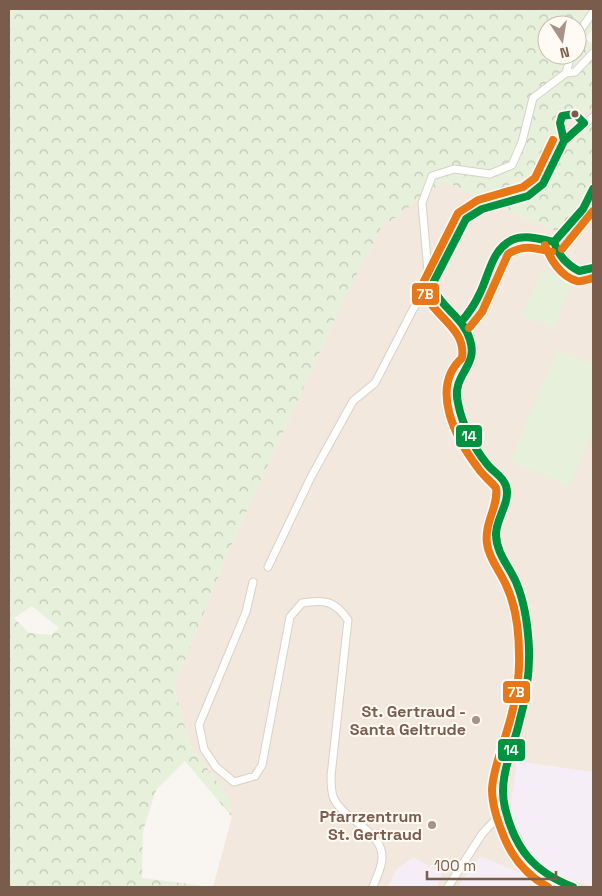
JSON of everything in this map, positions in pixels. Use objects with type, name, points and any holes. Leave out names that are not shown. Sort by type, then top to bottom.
[{"type":"street","points":[[573,887],[553,881],[531,864],[505,809],[501,792],[504,772],[522,708],[529,649],[524,607],[518,587],[497,544],[496,523],[506,501],[507,488],[500,476],[487,465],[471,440],[458,405],[456,388],[458,378],[471,363],[472,348],[469,333],[461,322],[440,302],[432,285],[428,271],[422,203],[432,176],[454,169],[490,174],[512,165],[522,142],[533,98],[566,73],[575,72],[593,53]]},
{"type":"street","points":[[566,73],[568,65]]},
{"type":"street","points":[[268,567],[311,477],[353,400],[375,383],[422,292],[432,285],[466,219],[482,209],[528,196],[543,184],[564,141],[593,117]]},
{"type":"street","points":[[554,242],[583,209],[593,189]]},
{"type":"street","points":[[461,322],[478,299],[497,249],[507,241],[538,237],[554,242]]},
{"type":"street","points":[[554,242],[558,254],[564,263],[579,271],[593,268]]},
{"type":"street","points":[[253,582],[246,612],[199,725],[204,749],[216,767],[234,782],[256,776],[262,765],[290,617],[302,603],[324,601],[339,607],[348,620],[330,776],[333,798],[347,817],[372,835],[380,849],[381,865],[373,887]]},
{"type":"street","points":[[448,887],[482,834],[505,809]]},
{"type":"shaded area","points":[[593,108],[593,117],[564,141],[560,123],[562,116],[575,111],[583,114]]},
{"type":"shaded area","points":[[444,181],[571,238],[593,205],[593,887],[213,887],[232,817],[228,797],[189,743],[174,687],[231,546],[345,297],[381,228]]},
{"type":"shaded area","points":[[517,761],[593,772],[593,887],[543,869],[525,846],[510,811]]},
{"type":"shaded area","points":[[480,856],[521,873],[548,887],[458,887]]},
{"type":"shaded area","points":[[413,857],[442,873],[437,887],[388,887],[396,870]]},
{"type":"green space","points":[[9,9],[593,9],[593,30],[587,35],[587,15],[537,15],[537,65],[587,65],[587,40],[593,44],[593,108],[583,115],[575,111],[562,116],[560,123],[564,141],[593,117],[593,205],[571,238],[444,181],[381,228],[345,297],[231,546],[174,687],[189,743],[228,797],[232,817],[185,761],[156,790],[143,831],[142,878],[212,887],[9,887]],"holes":[[[32,606],[59,628],[51,635],[29,633],[14,618]]]},
{"type":"green space","points":[[542,270],[573,283],[554,328],[522,316]]},
{"type":"green space","points":[[557,349],[593,364],[593,429],[570,486],[510,461]]},
{"type":"transit line","name":"14","points":[[575,114],[584,123],[564,141],[560,123],[562,116],[575,114]]},
{"type":"transit line","name":"7B","points":[[548,887],[534,878],[517,860],[504,837],[494,808],[492,795],[494,775],[516,695],[519,665],[518,628],[515,610],[509,593],[490,555],[487,544],[488,528],[495,501],[496,488],[480,471],[470,456],[449,413],[447,384],[452,370],[462,358],[462,347],[459,337],[431,305],[422,285],[458,213],[478,200],[523,187],[535,178],[553,140]]},
{"type":"transit line","name":"14","points":[[432,285],[466,219],[482,209],[528,196],[543,184],[564,141]]},
{"type":"transit line","name":"14","points":[[554,242],[583,209],[593,189]]},
{"type":"transit line","name":"7B","points":[[562,249],[593,211]]},
{"type":"transit line","name":"14","points":[[461,322],[476,301],[495,256],[505,244],[522,237],[554,242]]},
{"type":"transit line","name":"14","points":[[554,242],[564,259],[574,268],[579,271],[593,268]]},
{"type":"transit line","name":"7B","points":[[545,245],[553,261],[566,276],[579,281],[593,278]]},
{"type":"transit line","name":"7B","points":[[469,328],[482,312],[508,254],[524,248],[535,248],[552,252]]},
{"type":"transit line","name":"14","points":[[432,285],[441,300],[467,332],[470,340],[471,357],[458,385],[458,403],[462,419],[473,443],[487,464],[503,479],[506,486],[507,498],[498,522],[497,541],[500,553],[519,590],[527,623],[529,649],[528,679],[521,718],[504,777],[503,798],[505,808],[514,836],[528,857],[547,874],[573,887]]},
{"type":"place","name":"St. Gertraud - Santa Geltrude","points":[[476,720]]},
{"type":"place","name":"Pfarrzentrum St. Gertraud","points":[[432,825]]}]
